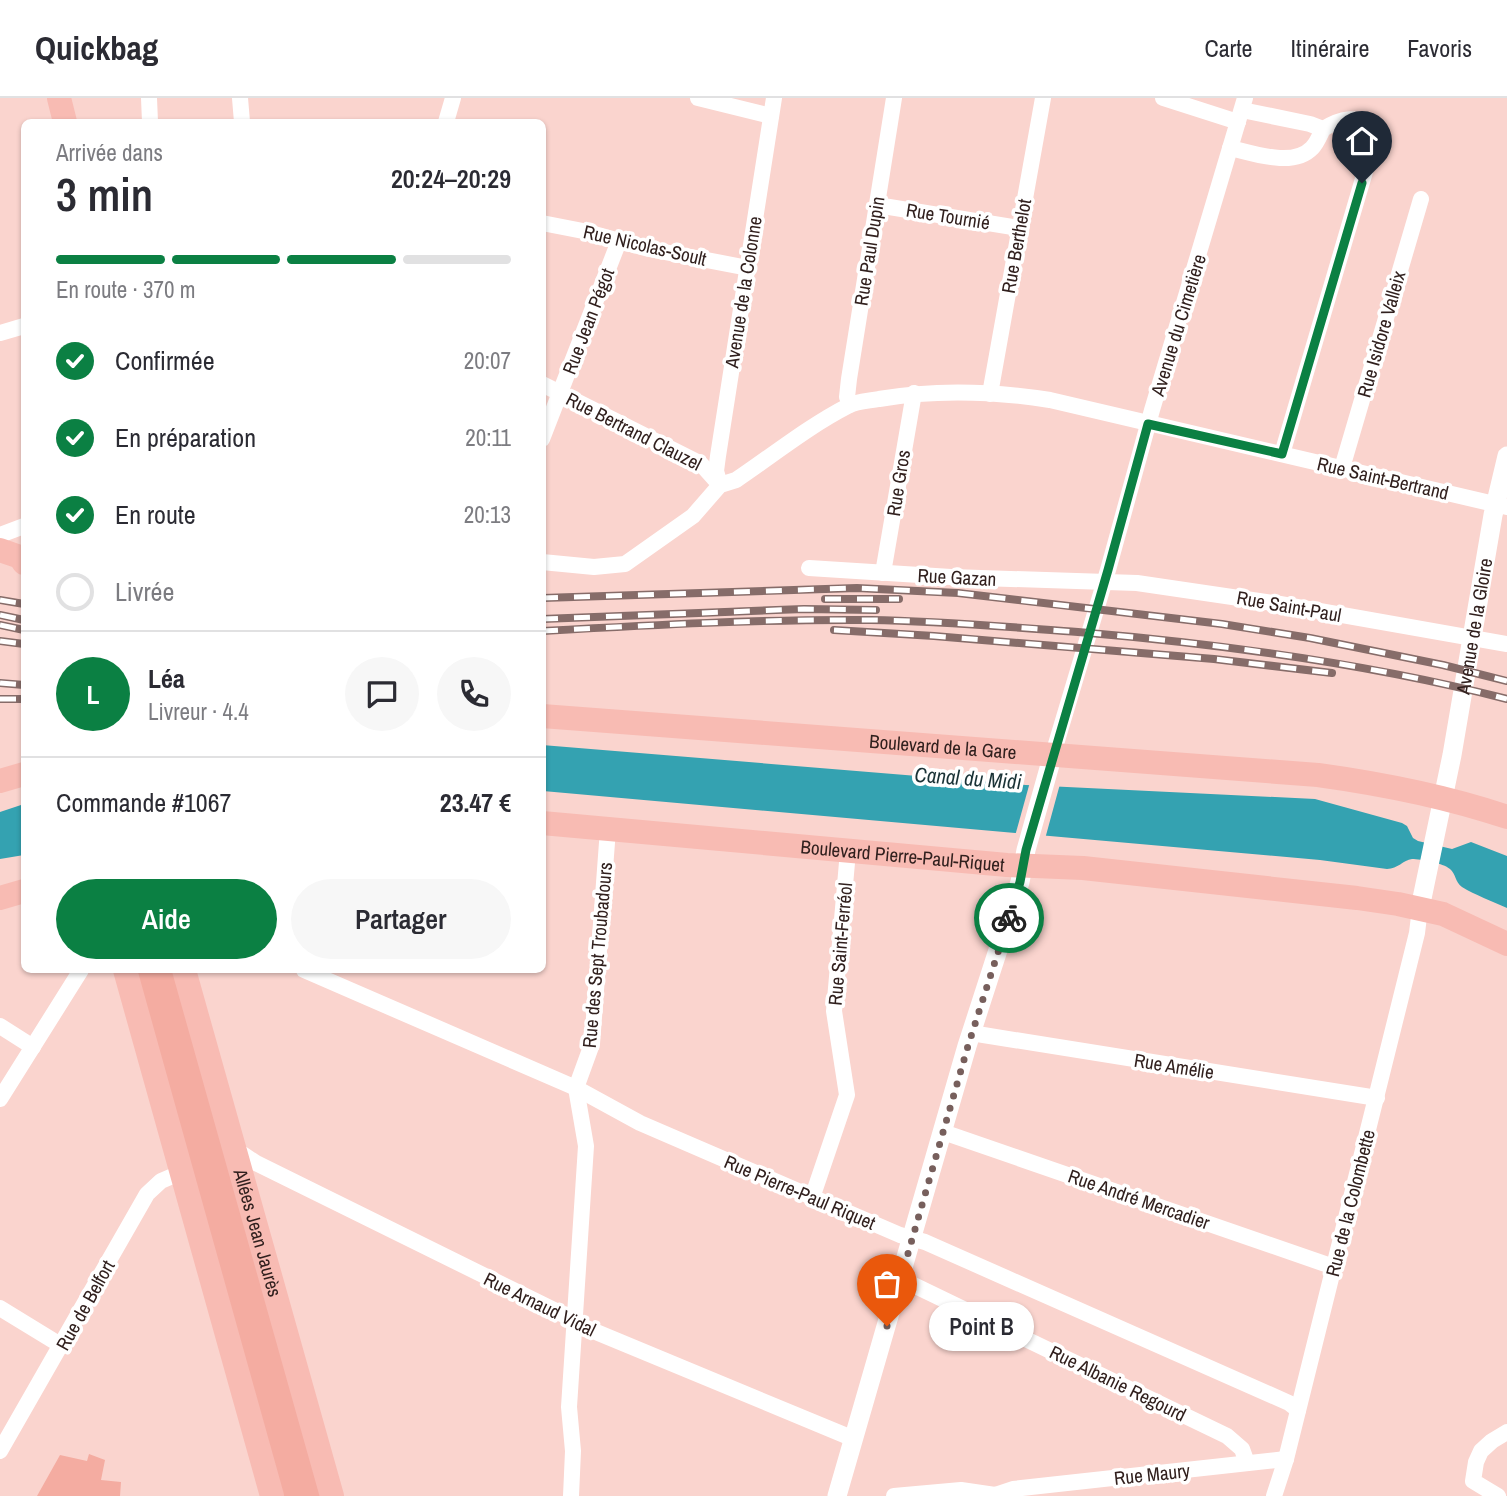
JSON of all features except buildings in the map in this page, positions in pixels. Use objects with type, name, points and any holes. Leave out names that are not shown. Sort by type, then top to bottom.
[{"type":"main road","points":[[59,98],[64,119]]},
{"type":"main road","points":[[0,550],[21,559]]},
{"type":"main road","name":"Boulevard de la Gare","points":[[546,716],[1051,762],[1318,775],[1381,783],[1441,807],[1507,817]]},
{"type":"main road","points":[[0,780],[21,775]]},
{"type":"main road","name":"Boulevard Pierre-Paul-Riquet","points":[[546,823],[848,851],[1025,857],[1083,869],[1317,893],[1420,908],[1443,914],[1507,944]]},
{"type":"main road","points":[[0,898],[21,892]]},
{"type":"main road","points":[[126,973],[272,1496]]},
{"type":"main road","name":"Allées Jean Jaurès","points":[[185,973],[332,1496]]},
{"type":"street","points":[[149,98],[150,119]]},
{"type":"street","points":[[240,98],[242,119]]},
{"type":"street","points":[[447,119],[453,98]]},
{"type":"street","points":[[698,98],[771,116]]},
{"type":"street","name":"Avenue de la Colonne","points":[[720,485],[716,471],[718,456],[774,98]]},
{"type":"street","name":"Rue Paul Dupin","points":[[850,404],[847,397],[849,379],[894,98]]},
{"type":"street","name":"Rue Berthelot","points":[[990,394],[1043,98]]},
{"type":"street","points":[[1163,98],[1242,110],[1323,129]]},
{"type":"street","name":"Avenue du Cimetière","points":[[1051,762],[1242,110]]},
{"type":"street","points":[[1230,149],[1286,158],[1298,157],[1314,147],[1323,129],[1341,118],[1375,124],[1377,131],[1282,454]]},
{"type":"street","name":"Rue Isidore Valleix","points":[[1342,468],[1421,199]]},
{"type":"street","name":"Rue Tournié","points":[[877,205],[1019,228]]},
{"type":"street","name":"Rue Nicolas-Soult","points":[[546,224],[748,268]]},
{"type":"street","name":"Rue Jean Pégot","points":[[546,429],[619,241]]},
{"type":"street","points":[[0,333],[21,327]]},
{"type":"street","name":"Rue Bertrand Clauzel","points":[[546,386],[701,464],[720,485]]},
{"type":"street","name":"Rue Saint-Bertrand","points":[[850,404],[914,393],[947,391],[1018,395],[1050,400],[1501,505]]},
{"type":"street","name":"Rue Gros","points":[[883,573],[914,393]]},
{"type":"street","points":[[546,562],[594,568],[625,564],[693,516],[720,485],[736,480],[850,404]]},
{"type":"street","name":"Avenue de la Gloire","points":[[1420,908],[1501,505],[1507,456]]},
{"type":"street","points":[[0,535],[21,527]]},
{"type":"street","name":"Rue Gazan","points":[[809,568],[1103,587]]},
{"type":"street","name":"Rue Saint-Paul","points":[[1103,587],[1137,583],[1195,590],[1472,642],[1507,643]]},
{"type":"street","points":[[837,1496],[1051,762]]},
{"type":"street","name":"Rue des Sept Troubadours","points":[[576,1088],[592,1044],[608,829]]},
{"type":"street","name":"Rue Saint-Ferréol","points":[[812,1198],[847,1095],[834,1011],[848,851]]},
{"type":"street","name":"Rue de la Colombette","points":[[1274,1496],[1286,1459],[1377,1098],[1417,933],[1420,908]]},
{"type":"street","points":[[0,1098],[79,973]]},
{"type":"street","name":"Rue Pierre-Paul Riquet","points":[[311,973],[576,1088],[640,1122],[812,1198],[925,1242],[1289,1403],[1298,1410]]},
{"type":"street","points":[[0,1026],[33,1047]]},
{"type":"street","name":"Rue Amélie","points":[[971,1033],[1377,1098]]},
{"type":"street","points":[[571,1496],[573,1451],[569,1407],[586,1146],[576,1088]]},
{"type":"street","name":"Rue André Mercadier","points":[[943,1132],[1334,1267]]},
{"type":"street","name":"Rue Arnaud Vidal","points":[[235,1149],[256,1163],[597,1333],[854,1439]]},
{"type":"street","name":"Rue de Belfort","points":[[0,1451],[146,1195],[161,1181],[182,1172]]},
{"type":"street","name":"Rue Albanie Regourd","points":[[901,1279],[1227,1436],[1242,1449],[1247,1463]]},
{"type":"street","points":[[0,1308],[62,1346]]},
{"type":"street","points":[[1498,1496],[1473,1481],[1481,1451],[1507,1433]]},
{"type":"street","name":"Rue Maury","points":[[894,1496],[961,1490],[996,1495],[1013,1489],[1286,1459]]},
{"type":"shaded area","points":[[133,973],[174,973],[324,1496],[280,1496]]},
{"type":"shaded area","points":[[89,1454],[105,1460],[101,1480],[121,1482],[120,1496],[37,1496],[60,1455],[87,1461]]},
{"type":"water","points":[[546,745],[1026,785],[1315,799],[1402,823],[1418,841],[1452,849],[1471,842],[1507,856],[1507,908],[1462,887],[1452,871],[1437,863],[1412,859],[1387,869],[1320,860],[546,791]]},
{"type":"water","points":[[21,805],[21,856],[0,859],[0,812]]},
{"type":"pier","points":[[1030,782],[1060,784],[1045,839],[1015,836]]},
{"type":"railway","points":[[546,598],[857,588],[958,593],[1222,624],[1310,638],[1507,681]]},
{"type":"railway","points":[[825,599],[899,599]]},
{"type":"railway","points":[[0,600],[21,604]]},
{"type":"railway","points":[[546,619],[804,609],[876,610]]},
{"type":"railway","points":[[0,615],[21,619]]},
{"type":"railway","points":[[546,631],[830,620],[1000,626],[1132,637],[1294,656],[1401,675],[1507,699]]},
{"type":"railway","points":[[0,625],[21,629]]},
{"type":"railway","points":[[834,630],[1214,659],[1332,673]]},
{"type":"railway","points":[[0,641],[21,644]]},
{"type":"railway","points":[[0,683],[21,685]]},
{"type":"railway","points":[[0,699],[21,699]]},
{"type":"way so far","points":[[887,1326],[968,1046],[1009,918]]},
{"type":"place","name":"Point B","points":[[887,1326]]},
{"type":"route","points":[[1009,918],[1148,424],[1282,454],[1362,183]]},
{"type":"water label","name":"Canal du Midi","points":[[968,778]]}]
